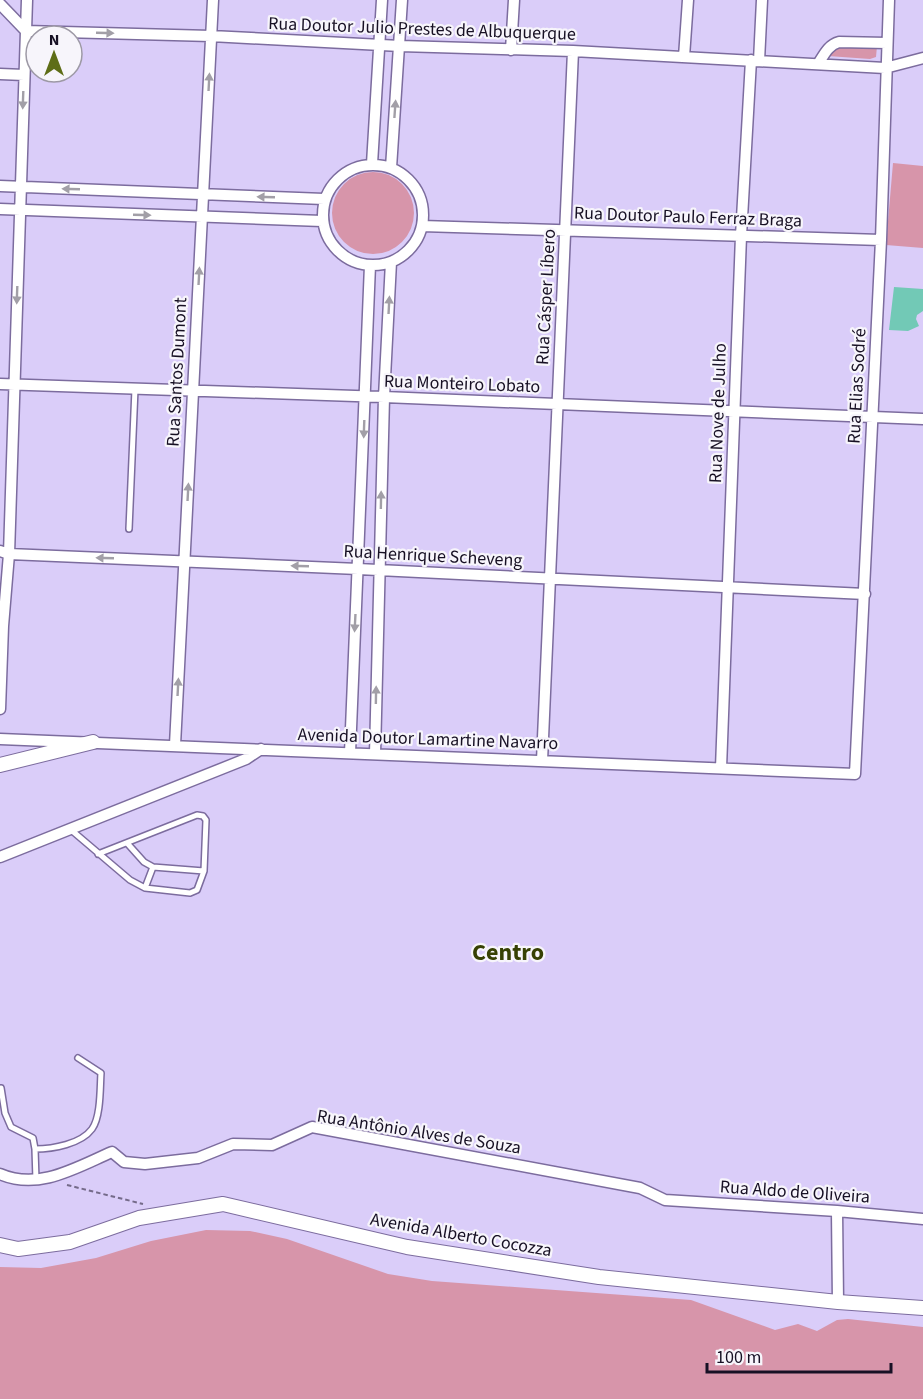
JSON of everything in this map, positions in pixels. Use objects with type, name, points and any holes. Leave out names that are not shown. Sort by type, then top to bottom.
[{"type":"street","points":[[26,24],[27,0]]},
{"type":"street","name":"Rua Santos Dumont","points":[[175,745],[213,0]]},
{"type":"street","points":[[372,164],[382,0]]},
{"type":"street","points":[[391,168],[402,0]]},
{"type":"street","points":[[511,50],[514,0]]},
{"type":"street","points":[[684,57],[688,0]]},
{"type":"street","name":"Rua Nove de Julho","points":[[721,768],[741,236],[762,0]]},
{"type":"street","name":"Rua Elias Sodré","points":[[855,774],[881,240],[889,0]]},
{"type":"street","points":[[0,4],[24,29]]},
{"type":"street","name":"Rua Doutor Julio Prestes de Albuquerque","points":[[84,33],[573,51],[885,68],[923,58]]},
{"type":"street","points":[[818,64],[828,49],[839,42],[887,43]]},
{"type":"street","name":"Rua Cásper Líbero","points":[[542,760],[573,51]]},
{"type":"street","points":[[0,74],[24,75],[14,385],[1,627],[0,709]]},
{"type":"street","points":[[372,164],[391,168],[404,175],[414,185],[420,198],[423,212],[422,226],[416,241],[405,254],[391,262],[370,265],[352,261],[338,252],[327,238],[322,221],[324,199],[329,189],[343,174],[362,165],[372,164]]},
{"type":"street","points":[[0,186],[324,199]]},
{"type":"street","points":[[0,209],[322,221]]},
{"type":"street","name":"Rua Doutor Paulo Ferraz Braga","points":[[422,226],[881,240]]},
{"type":"street","points":[[375,754],[384,397],[391,262]]},
{"type":"street","points":[[350,753],[370,265]]},
{"type":"street","name":"Rua Monteiro Lobato","points":[[0,384],[734,410],[923,419]]},
{"type":"street","name":"Rua Henrique Scheveng","points":[[4,553],[865,594]]},
{"type":"street","name":"Avenida Doutor Lamartine Navarro","points":[[0,739],[855,774]]},
{"type":"street","points":[[0,765],[93,742]]},
{"type":"street","points":[[0,857],[246,759],[261,749]]},
{"type":"street","name":"Rua Antônio Alves de Souza","points":[[0,1174],[9,1178],[36,1180],[54,1176],[112,1152],[124,1162],[145,1164],[198,1158],[233,1144],[272,1145],[312,1127],[640,1188],[665,1200]]},
{"type":"street","name":"Rua Aldo de Oliveira","points":[[665,1200],[923,1219]]},
{"type":"street","name":"Avenida Alberto Cocozza","points":[[0,1245],[18,1249],[70,1242],[139,1218],[223,1204],[407,1247],[599,1277],[838,1302],[923,1308]]},
{"type":"street","points":[[837,1211],[838,1302]]},
{"type":"lane","points":[[129,529],[135,389]]},
{"type":"lane","points":[[70,829],[98,854],[130,880],[145,888],[190,893],[197,890],[204,871],[206,820],[203,816],[197,815],[98,854]]},
{"type":"lane","points":[[127,843],[144,862],[153,867],[204,871]]},
{"type":"lane","points":[[145,888],[153,867]]},
{"type":"lane","points":[[35,1149],[44,1149],[79,1139],[93,1128],[99,1108],[101,1072],[78,1058]]},
{"type":"lane","points":[[2,1088],[5,1113],[11,1127],[33,1138],[36,1180]]},
{"type":"path","points":[[65,1184],[151,1206]]},
{"type":"shaded area","points":[[839,45],[877,46],[876,57],[870,59],[828,56]]},
{"type":"shaded area","points":[[893,163],[923,166],[923,248],[886,245]]},
{"type":"shaded area","points":[[373,172],[389,175],[402,184],[411,197],[414,213],[411,229],[402,242],[389,251],[373,254],[357,251],[344,242],[335,229],[332,213],[335,197],[344,184],[357,175]]},
{"type":"shaded area","points":[[894,287],[923,289],[923,311],[917,315],[916,319],[919,326],[908,331],[889,330]]},
{"type":"shaded area","points":[[206,1230],[250,1231],[287,1239],[388,1274],[432,1281],[691,1300],[775,1330],[798,1324],[817,1331],[837,1320],[848,1319],[923,1327],[923,1399],[0,1399],[0,1267],[41,1268],[96,1258],[151,1241]]},
{"type":"district","name":"Centro","points":[[508,952]]}]
